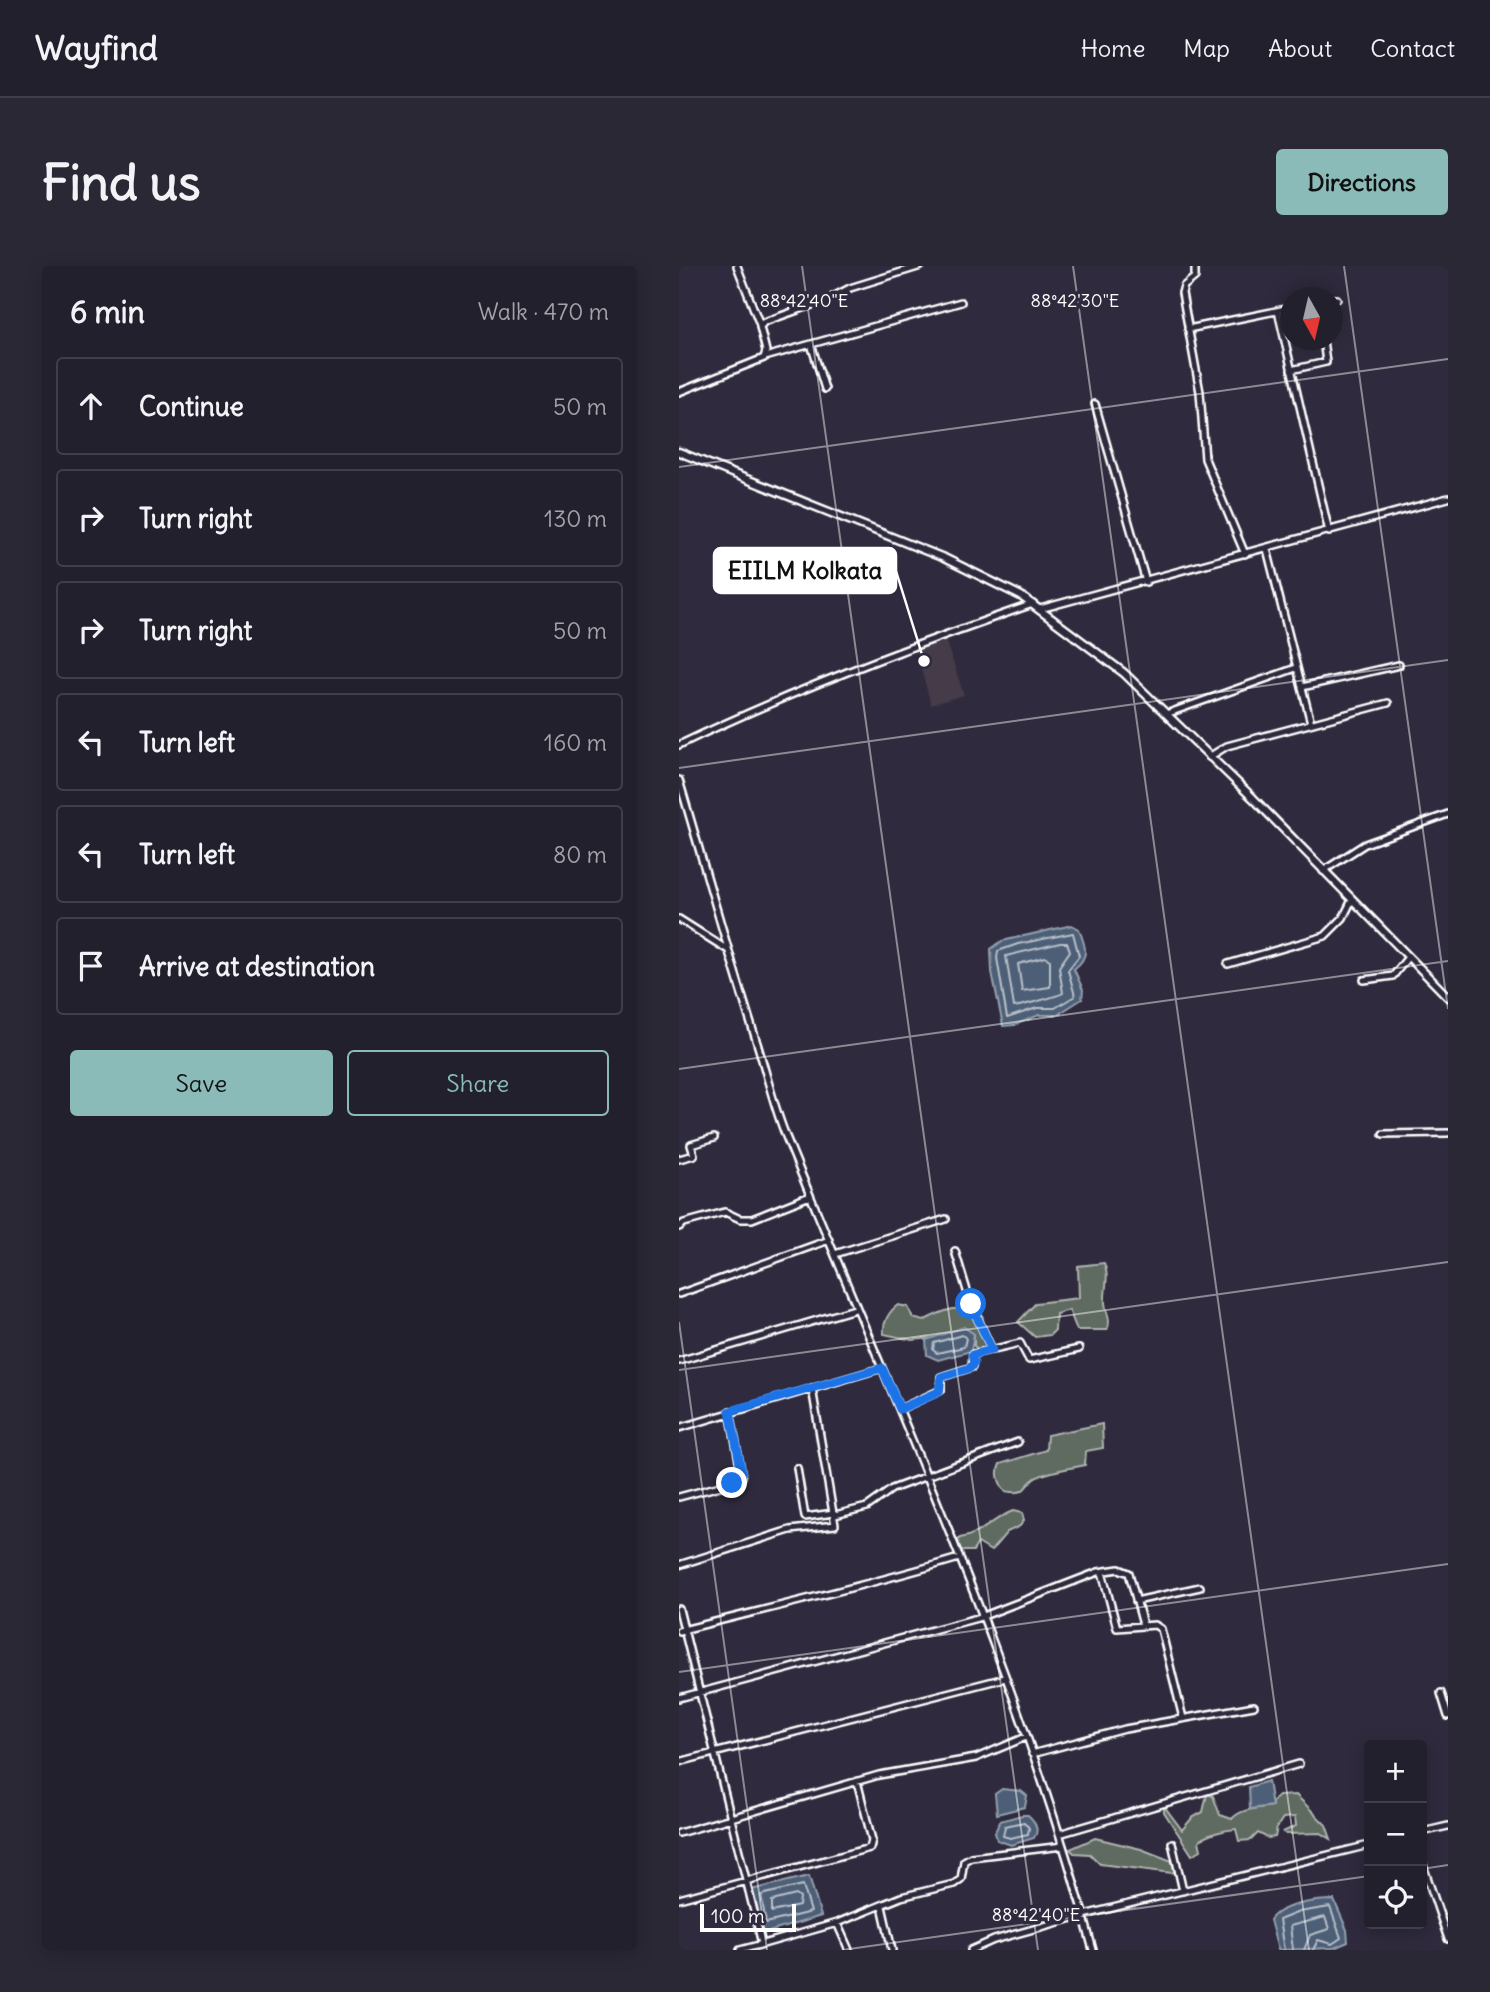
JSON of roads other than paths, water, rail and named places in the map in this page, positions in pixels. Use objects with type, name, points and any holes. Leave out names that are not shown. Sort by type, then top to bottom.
[{"type":"street","points":[[737,266],[760,327],[766,351],[764,358]]},
{"type":"street","points":[[760,327],[767,320],[829,299],[843,290],[921,266]]},
{"type":"street","points":[[1195,266],[1195,277],[1184,286],[1182,293],[1203,415],[1205,459],[1245,554]]},
{"type":"street","points":[[679,392],[764,358],[961,302]]},
{"type":"street","points":[[1188,329],[1280,310]]},
{"type":"street","points":[[1277,311],[1329,532]]},
{"type":"street","points":[[811,344],[825,389]]},
{"type":"street","points":[[1291,370],[1326,362],[1324,350]]},
{"type":"street","points":[[1095,404],[1146,582]]},
{"type":"street","points":[[679,452],[944,558],[1033,604],[1124,673],[1253,798],[1448,997]]},
{"type":"street","points":[[1040,609],[1268,550],[1448,498]]},
{"type":"street","points":[[1268,550],[1311,723]]},
{"type":"street","points":[[679,745],[840,675],[1033,604]]},
{"type":"street","points":[[1302,687],[1399,665]]},
{"type":"street","points":[[1166,714],[1296,668]]},
{"type":"street","points":[[1209,757],[1227,746],[1388,703]]},
{"type":"street","points":[[679,780],[727,950],[786,1138],[855,1309],[928,1476],[1005,1678],[1063,1846],[1093,1950]]},
{"type":"street","points":[[1323,871],[1365,844],[1448,814]]},
{"type":"street","points":[[1231,963],[1325,936],[1343,918],[1352,900]]},
{"type":"street","points":[[679,919],[727,950]]},
{"type":"street","points":[[1364,980],[1393,975],[1408,957]]},
{"type":"street","points":[[1383,1135],[1448,1133]]},
{"type":"street","points":[[679,1159],[694,1155],[691,1145],[714,1138]]},
{"type":"street","points":[[679,1227],[684,1223],[722,1212],[740,1219],[753,1219],[810,1196]]},
{"type":"street","points":[[835,1254],[946,1219]]},
{"type":"street","points":[[679,1294],[829,1240]]},
{"type":"street","points":[[954,1251],[971,1304],[992,1350]]},
{"type":"street","points":[[679,1362],[855,1309]]},
{"type":"street","points":[[900,1409],[939,1392],[941,1377],[970,1368],[974,1363],[972,1355],[1021,1343],[1029,1360],[1079,1349]]},
{"type":"street","points":[[679,1428],[882,1368]]},
{"type":"street","points":[[679,1565],[790,1530],[834,1526],[835,1514],[812,1388]]},
{"type":"street","points":[[679,1497],[739,1481],[742,1477],[730,1411]]},
{"type":"street","points":[[797,1468],[805,1517],[835,1514],[867,1507],[889,1491],[1018,1442]]},
{"type":"street","points":[[681,1631],[807,1597],[849,1590],[959,1558]]},
{"type":"street","points":[[679,1698],[981,1617],[1102,1572],[1126,1570],[1143,1625]]},
{"type":"street","points":[[1102,1572],[1114,1625],[1121,1629],[1155,1625],[1161,1629],[1183,1718]]},
{"type":"street","points":[[1136,1601],[1200,1587]]},
{"type":"street","points":[[679,1609],[681,1631],[746,1881],[759,1947]]},
{"type":"street","points":[[679,1762],[1005,1678]]},
{"type":"street","points":[[1441,1692],[1448,1716]]},
{"type":"street","points":[[1032,1754],[1125,1729],[1255,1706]]},
{"type":"street","points":[[679,1833],[857,1781],[925,1765],[976,1758],[1026,1737]]},
{"type":"street","points":[[1059,1834],[1299,1764]]},
{"type":"street","points":[[679,1899],[870,1848],[872,1840],[857,1781]]},
{"type":"street","points":[[1427,1831],[1448,1826]]},
{"type":"street","points":[[1172,1843],[1184,1891]]},
{"type":"street","points":[[740,1950],[759,1947],[837,1923],[917,1891],[958,1882],[966,1858],[1063,1846]]},
{"type":"street","points":[[971,1950],[994,1940],[1084,1915],[1364,1846]]},
{"type":"street","points":[[1423,1866],[1448,1938]]},
{"type":"street","points":[[882,1906],[892,1950]]},
{"type":"street","points":[[837,1923],[849,1950]]},
{"type":"water","points":[[1072,925],[1079,929],[1085,946],[1083,960],[1074,969],[1083,990],[1082,999],[1057,1015],[1039,1015],[1015,1025],[1003,1026],[992,972],[991,949],[1002,941]]},
{"type":"water","points":[[964,1327],[974,1334],[971,1351],[938,1360],[927,1355],[926,1340]]},
{"type":"water","points":[[1268,1781],[1272,1806],[1250,1809],[1249,1787]]},
{"type":"water","points":[[1002,1789],[1021,1791],[1027,1796],[1025,1807],[997,1814],[995,1794]]},
{"type":"water","points":[[1028,1815],[1035,1823],[1037,1832],[1034,1838],[1011,1845],[997,1840],[995,1832],[1000,1821]]},
{"type":"water","points":[[809,1876],[821,1916],[762,1934],[751,1890]]},
{"type":"water","points":[[1334,1900],[1347,1930],[1348,1942],[1334,1948],[1278,1950],[1270,1920],[1275,1915],[1299,1904]]},
{"type":"place","name":"EIILM Kolkata","points":[[924,661]]}]
